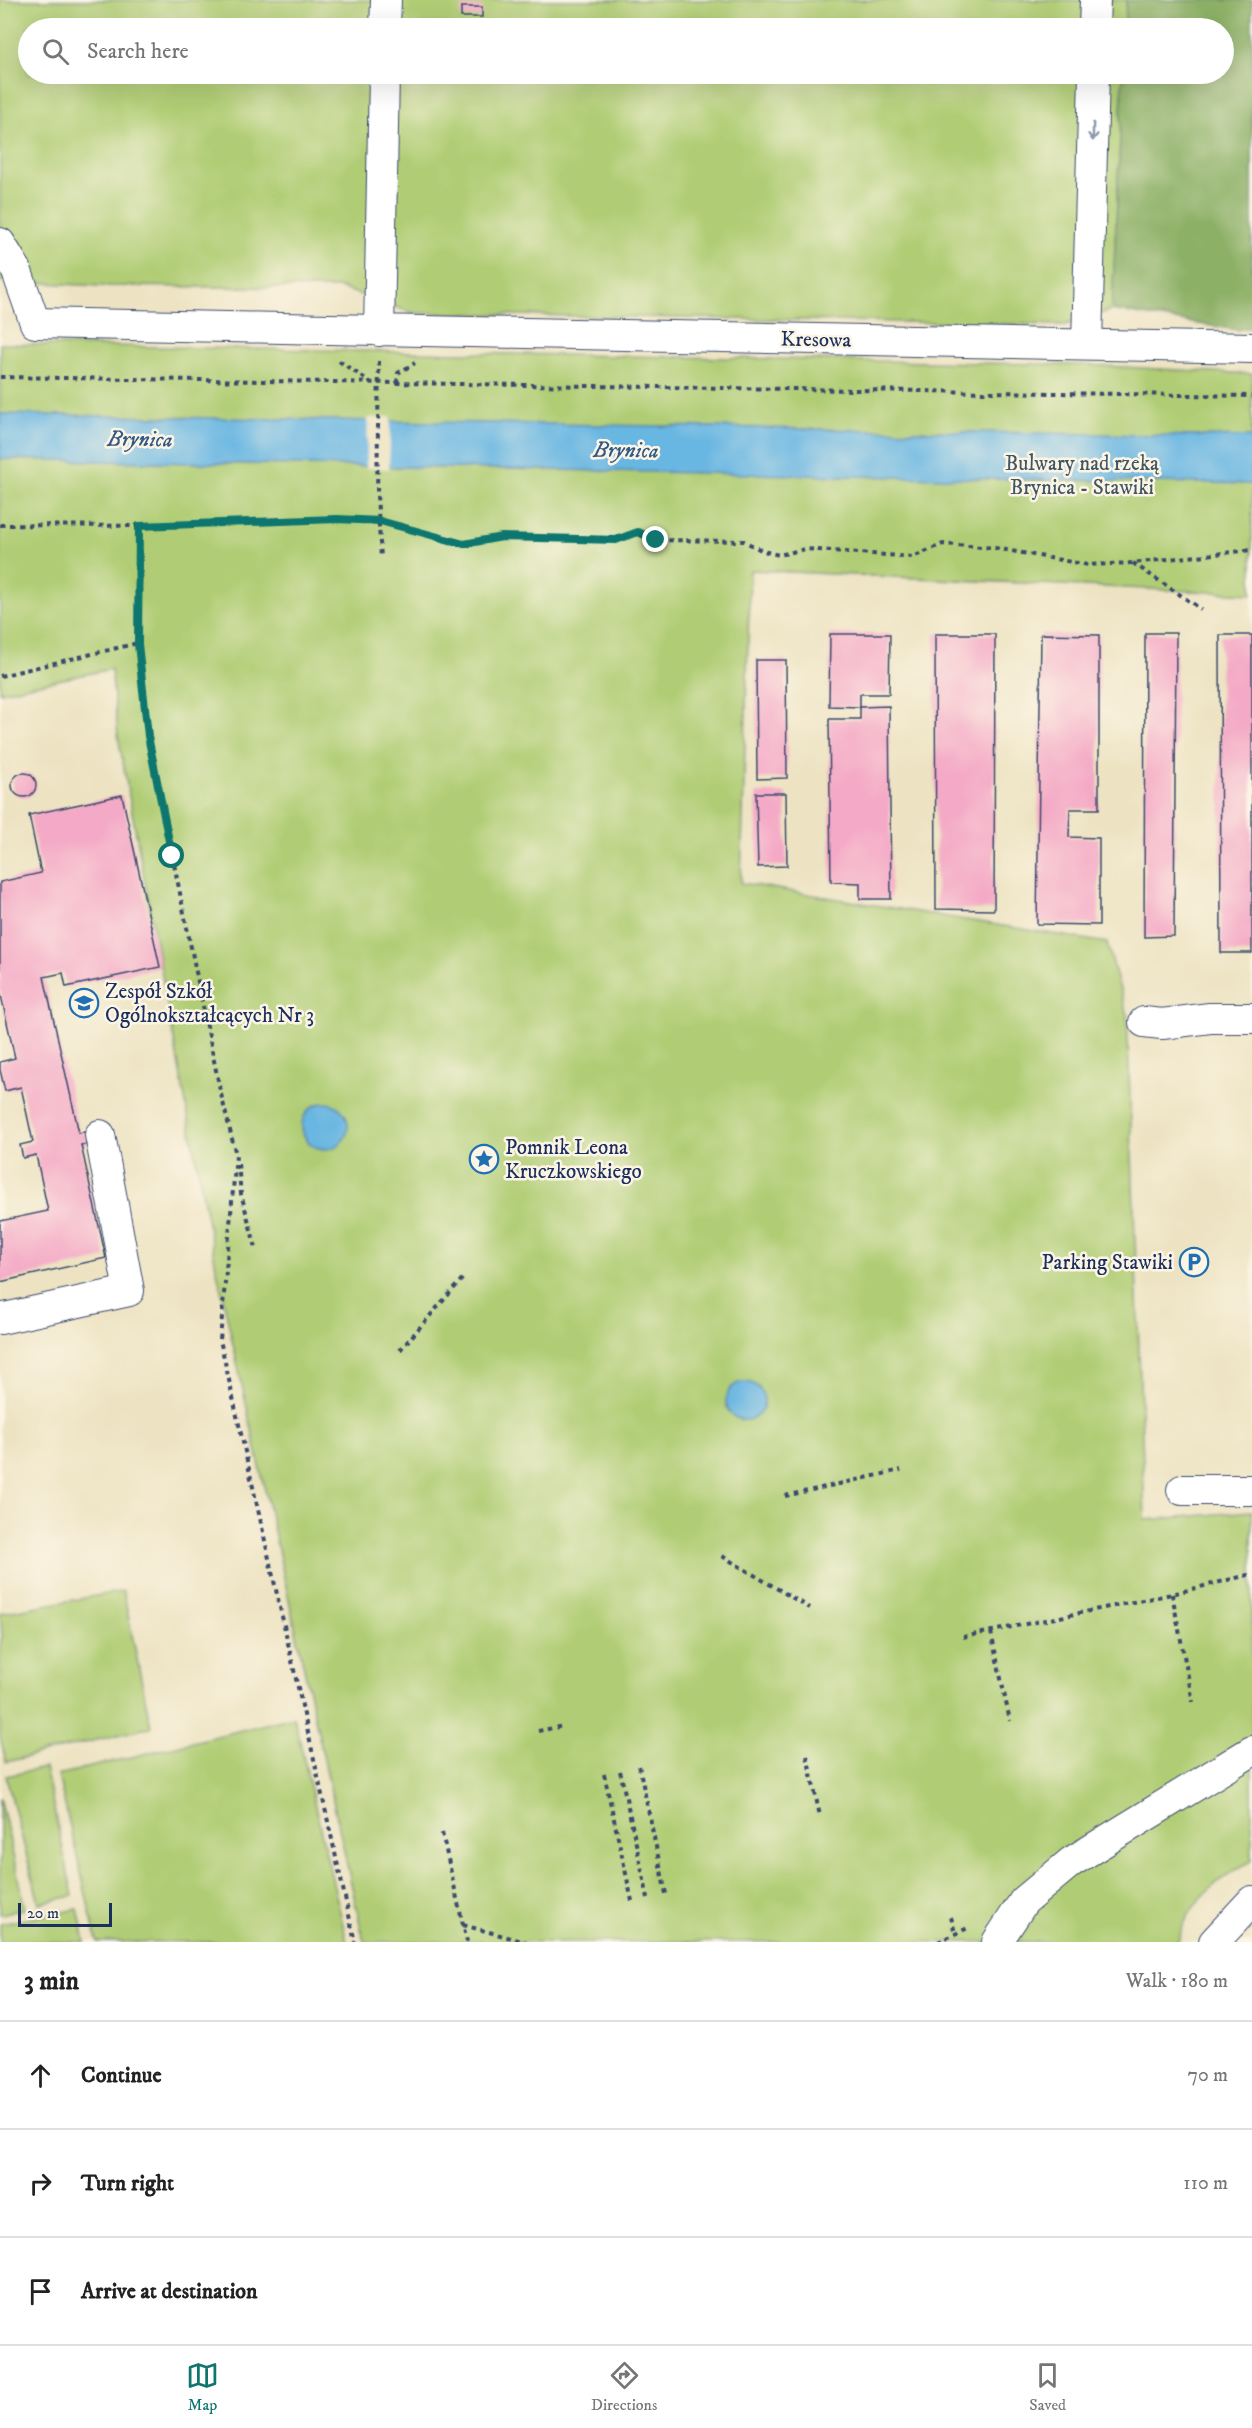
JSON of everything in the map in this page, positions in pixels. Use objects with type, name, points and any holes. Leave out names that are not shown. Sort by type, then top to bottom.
[{"type":"street","points":[[385,18],[386,0]]},
{"type":"street","points":[[1094,18],[1095,0]]},
{"type":"street","points":[[379,331],[384,84]]},
{"type":"street","points":[[1088,344],[1094,84]]},
{"type":"street","name":"Kresowa","points":[[0,243],[16,269],[35,323],[1252,348]]},
{"type":"street","points":[[1144,1022],[1162,1024],[1210,1018],[1252,1018]]},
{"type":"street","points":[[0,1318],[129,1291],[100,1135]]},
{"type":"street","points":[[1182,1490],[1252,1490]]},
{"type":"street","points":[[997,1942],[1024,1901],[1071,1862],[1252,1751]]},
{"type":"street","points":[[1214,1942],[1252,1901]]},
{"type":"path","points":[[0,376],[1252,396]]},
{"type":"path","points":[[378,383],[377,495],[381,558]]},
{"type":"path","points":[[0,525],[139,526],[337,519],[380,521],[464,544],[502,537],[616,540],[638,532],[656,540],[744,541],[764,551],[779,555],[805,549],[914,557],[943,544],[995,548],[1088,565],[1132,563],[1252,550]]},
{"type":"path","points":[[139,526],[138,644],[150,747],[220,1090],[236,1155],[241,1194],[256,1248]]},
{"type":"path","points":[[1132,563],[1201,609]]},
{"type":"path","points":[[0,676],[138,644]]},
{"type":"path","points":[[236,1155],[220,1340],[355,1942]]},
{"type":"path","points":[[400,1350],[463,1278]]},
{"type":"path","points":[[785,1496],[901,1470]]},
{"type":"path","points":[[722,1556],[810,1608]]},
{"type":"path","points":[[963,1637],[1172,1594],[1252,1574]]},
{"type":"path","points":[[1172,1594],[1193,1702]]},
{"type":"path","points":[[991,1632],[1010,1721]]},
{"type":"path","points":[[538,1731],[563,1726]]},
{"type":"path","points":[[807,1756],[820,1816]]},
{"type":"path","points":[[639,1766],[666,1894]]},
{"type":"path","points":[[620,1771],[648,1898]]},
{"type":"path","points":[[604,1774],[632,1901]]},
{"type":"path","points":[[442,1833],[467,1942]]},
{"type":"path","points":[[951,1917],[955,1934]]},
{"type":"path","points":[[463,1925],[526,1942]]},
{"type":"green space","points":[[0,0],[1126,0],[1125,18],[18,18],[18,84],[1123,84],[1112,310],[1065,325],[413,313],[341,288],[103,286],[0,281]]},
{"type":"green space","points":[[1126,0],[1252,0],[1252,327],[1237,330],[1112,310],[1123,84],[1234,84],[1234,18],[1125,18]]},
{"type":"green space","name":"Bulwary nad rzeką Brynica - Stawiki","points":[[0,344],[1085,365],[1252,374],[1252,594],[750,570],[741,883],[1107,943],[1127,1014],[1145,1520],[1252,1511],[1252,1861],[1216,1883],[1206,1893],[1188,1916],[1178,1942],[364,1942],[215,1262],[118,736],[111,669],[0,692]]},
{"type":"green space","points":[[123,1591],[151,1727],[6,1762],[0,1737],[0,1645],[2,1636],[0,1613]]},
{"type":"green space","points":[[294,1717],[347,1942],[97,1942],[58,1775]]},
{"type":"green space","points":[[45,1768],[73,1896],[39,1903],[6,1776]]},
{"type":"green space","points":[[0,1797],[25,1909],[0,1914]]},
{"type":"green space","points":[[78,1909],[85,1942],[0,1942],[0,1924]]},
{"type":"water","name":"Brynica","points":[[0,414],[1252,437],[1252,484],[0,459]]},
{"type":"water","points":[[325,1103],[341,1110],[348,1126],[341,1142],[325,1149],[309,1142],[302,1126],[309,1110]]},
{"type":"water","points":[[745,1382],[759,1387],[764,1401],[759,1415],[745,1420],[731,1415],[726,1401],[731,1387]]},
{"type":"pier","points":[[391,417],[389,469],[366,468],[368,418]]},
{"type":"building","points":[[461,7],[482,7],[482,17],[461,17]]},
{"type":"building","points":[[1145,633],[1176,633],[1174,936],[1144,937]]},
{"type":"building","points":[[830,634],[890,634],[889,694],[860,694],[860,707],[829,706]]},
{"type":"building","points":[[935,634],[995,634],[994,910],[936,909]]},
{"type":"building","points":[[1041,634],[1099,635],[1099,809],[1070,809],[1069,837],[1099,838],[1099,925],[1037,924]]},
{"type":"building","points":[[1220,635],[1252,635],[1252,953],[1221,953]]},
{"type":"building","points":[[756,660],[786,660],[787,778],[757,779]]},
{"type":"building","points":[[889,706],[891,899],[860,899],[860,883],[831,882],[829,719],[860,719],[860,707]]},
{"type":"building","points":[[24,773],[33,776],[36,785],[33,794],[24,797],[15,794],[12,785],[15,776]]},
{"type":"building","points":[[756,793],[786,793],[787,866],[758,867]]},
{"type":"building","points":[[122,795],[160,967],[66,987],[63,973],[44,977],[79,1133],[88,1131],[90,1144],[81,1145],[106,1258],[0,1282],[0,1221],[48,1211],[36,1155],[23,1158],[20,1145],[33,1142],[21,1087],[5,1091],[0,1070],[0,1062],[15,1058],[0,991],[0,882],[41,873],[29,815]]},
{"type":"place","name":"Zespół Szkół Ogólnokształcących Nr 3","points":[[84,1003]]},
{"type":"place","name":"Pomnik Leona Kruczkowskiego","points":[[484,1159]]},
{"type":"place","name":"Parking Stawiki","points":[[1194,1262]]},
{"type":"route","points":[[172,856],[148,736],[138,644],[139,526],[337,519],[380,521],[464,544],[502,537],[616,540],[638,532],[656,540]]}]
